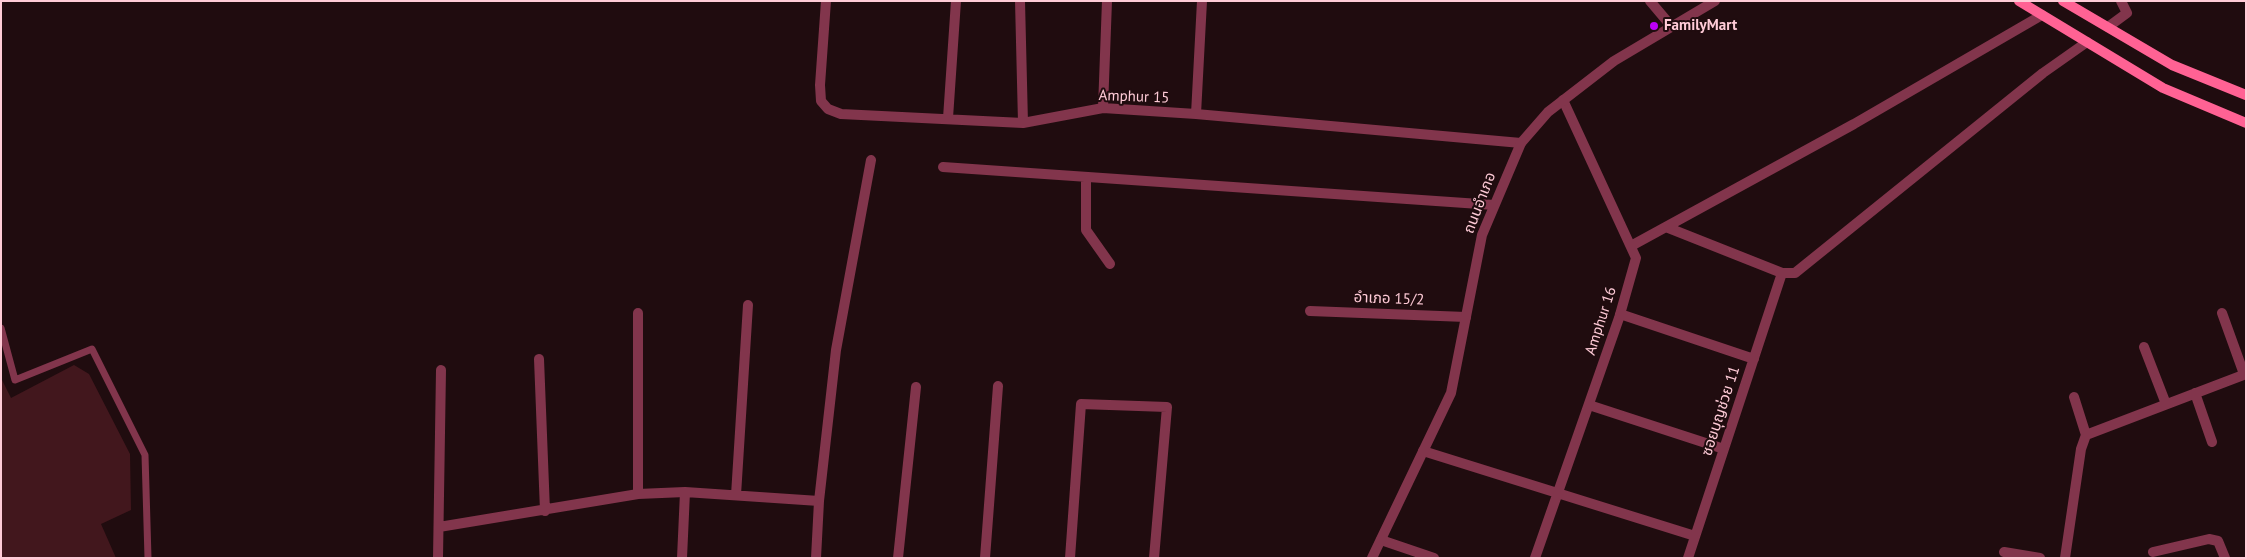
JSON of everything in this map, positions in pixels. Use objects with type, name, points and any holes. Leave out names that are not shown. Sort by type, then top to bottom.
[{"type":"main road","points":[[2019,1],[2163,88],[2246,123]]},
{"type":"main road","points":[[2063,1],[2172,65],[2246,95]]},
{"type":"street","name":"Amphur 15","points":[[826,1],[820,85],[821,100],[828,109],[841,114],[1023,123],[1102,108],[1196,114],[1521,143]]},
{"type":"street","points":[[948,118],[956,1]]},
{"type":"street","points":[[1020,1],[1023,123]]},
{"type":"street","points":[[1102,108],[1107,1]]},
{"type":"street","points":[[1196,114],[1202,1]]},
{"type":"street","points":[[1650,1],[1672,27]]},
{"type":"street","name":"ถนนอำเภอ","points":[[1372,558],[1451,393],[1482,235],[1521,143],[1548,112],[1614,61],[1715,1]]},
{"type":"street","points":[[2108,27],[2127,13],[2122,1]]},
{"type":"street","points":[[1631,246],[1854,124],[2042,15]]},
{"type":"street","points":[[1666,227],[1782,273],[1795,273],[2044,73],[2087,42]]},
{"type":"street","name":"Amphur 16","points":[[1535,558],[1620,314],[1636,258],[1563,100]]},
{"type":"street","points":[[816,558],[819,501],[836,350],[871,160]]},
{"type":"street","points":[[943,167],[1494,205]]},
{"type":"street","points":[[1086,177],[1086,230],[1110,264]]},
{"type":"street","name":"ซอยบุญช่วย 11","points":[[1688,558],[1782,273]]},
{"type":"street","points":[[736,495],[748,305]]},
{"type":"street","name":"อำเภอ 15/2","points":[[1310,310],[1466,317]]},
{"type":"street","points":[[638,313],[638,494]]},
{"type":"street","points":[[2086,434],[2245,374],[2222,313]]},
{"type":"street","points":[[1620,314],[1754,358]]},
{"type":"street","points":[[2144,347],[2166,404]]},
{"type":"street","points":[[539,358],[545,511]]},
{"type":"street","points":[[438,558],[441,370]]},
{"type":"street","points":[[985,558],[998,386]]},
{"type":"street","points":[[898,558],[916,387]]},
{"type":"street","points":[[2195,393],[2212,442]]},
{"type":"street","points":[[2065,558],[2081,448],[2086,434],[2074,397]]},
{"type":"street","points":[[1070,558],[1081,404],[1167,407],[1154,558]]},
{"type":"street","points":[[1589,405],[1724,449]]},
{"type":"street","points":[[1423,451],[1695,536]]},
{"type":"street","points":[[439,527],[545,511],[638,494],[685,492],[819,501]]},
{"type":"street","points":[[682,558],[685,492]]},
{"type":"street","points":[[2153,552],[2209,539],[2218,541],[2225,558]]},
{"type":"street","points":[[1380,540],[1434,558]]},
{"type":"street","points":[[2004,552],[2040,558]]},
{"type":"lane","points":[[1,328],[15,380],[92,349],[145,455],[148,558]]},
{"type":"building","points":[[74,365],[89,374],[130,454],[131,510],[101,524],[116,558],[1,558],[1,378],[11,398]]},
{"type":"place","name":"FamilyMart","points":[[1654,26]]}]
